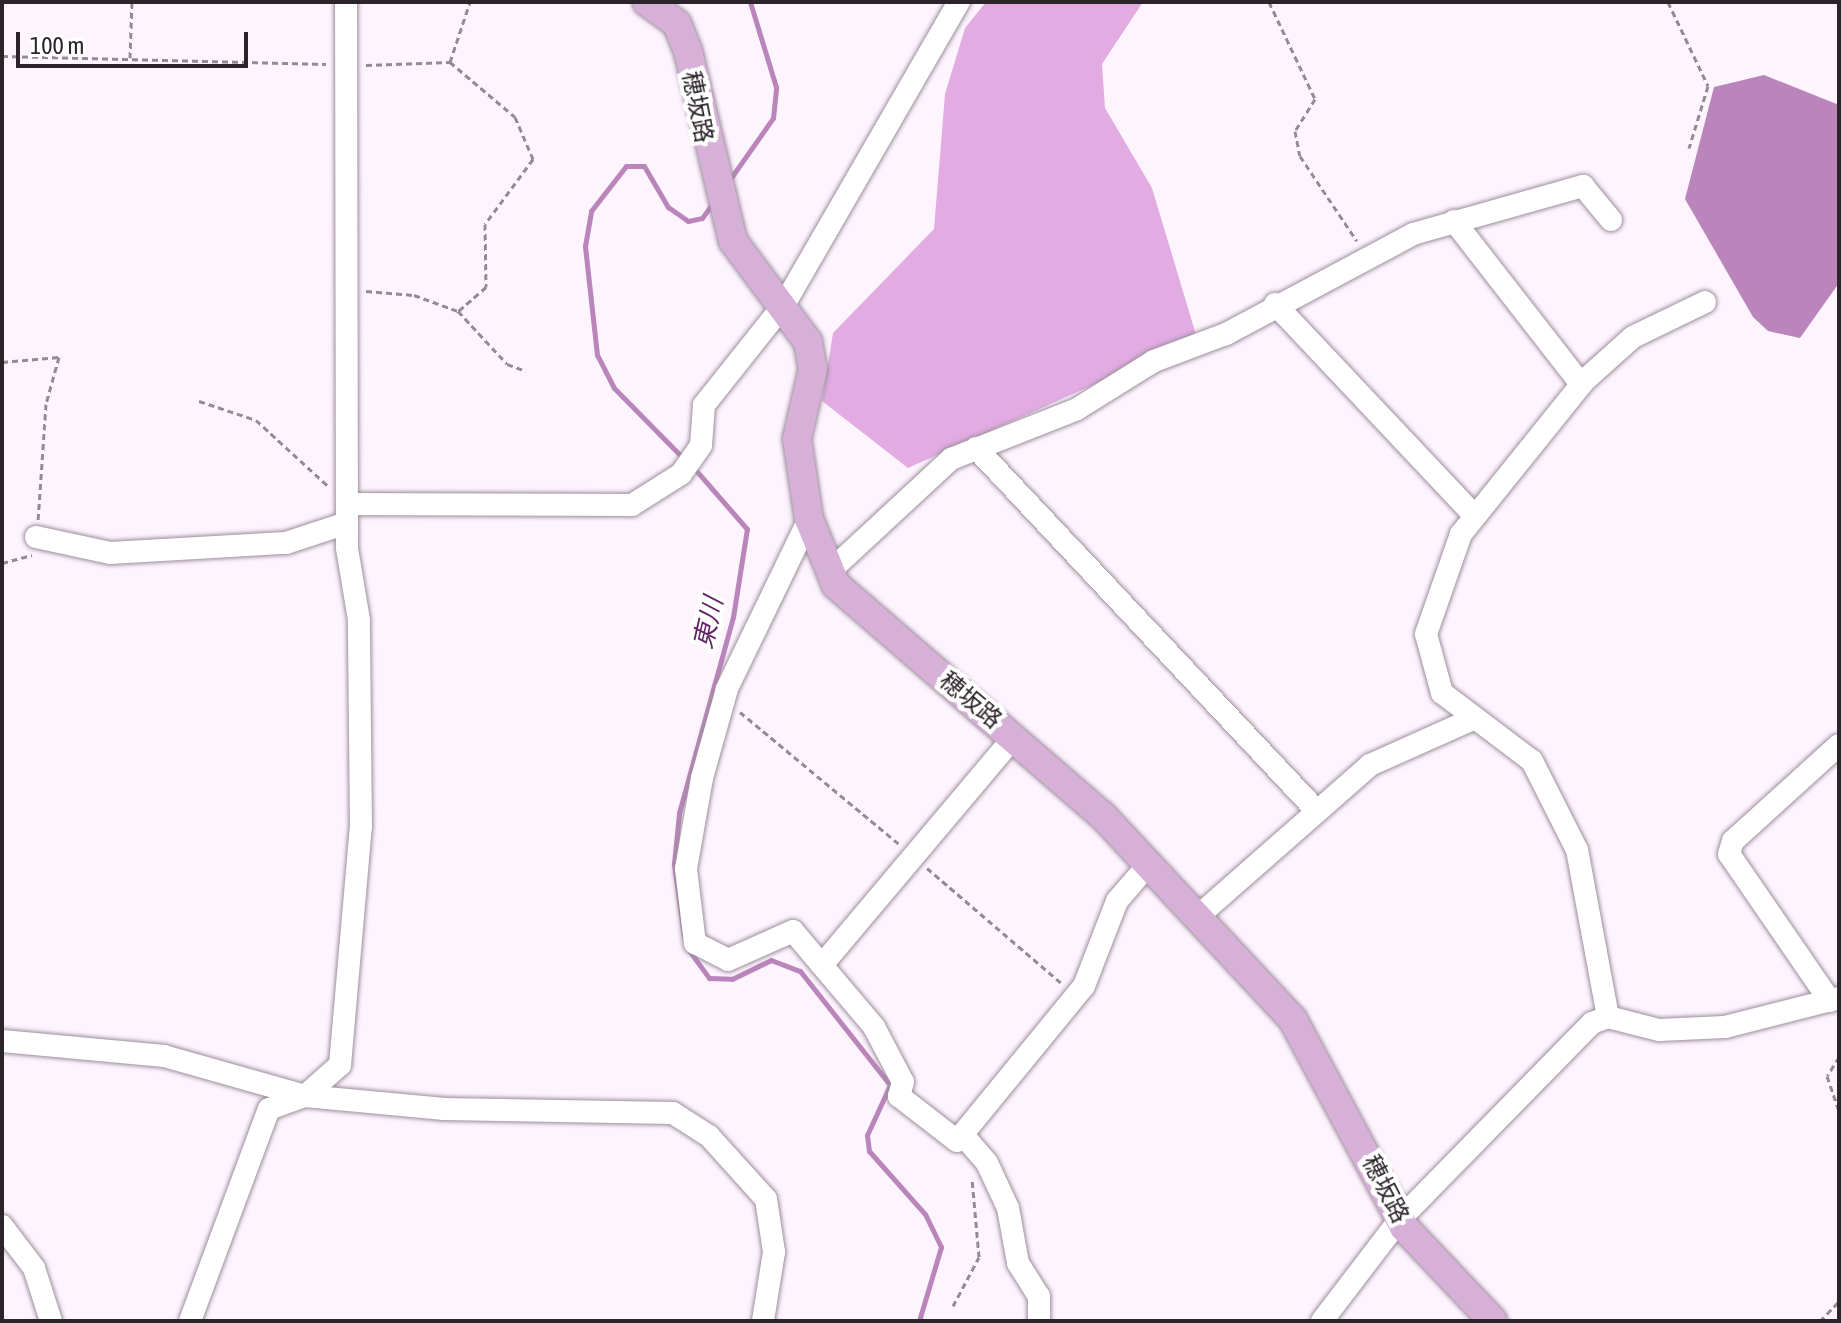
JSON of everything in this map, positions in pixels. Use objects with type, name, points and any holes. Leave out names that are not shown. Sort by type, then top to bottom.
[{"type":"main road","name":"穂坂路","points":[[647,2],[677,24],[688,51],[717,191],[748,270],[785,303],[808,342],[813,369],[797,439],[809,519],[829,572],[865,614],[1014,737],[1148,865],[1293,1020],[1400,1219],[1493,1321]]},
{"type":"street","points":[[190,1321],[269,1109],[305,1096],[340,1065],[361,827],[359,620],[347,508],[346,2]]},
{"type":"street","points":[[36,537],[110,553],[192,549],[286,543],[347,508],[632,505],[681,474],[696,455],[704,405],[785,303],[959,2]]},
{"type":"street","points":[[829,572],[929,474],[976,448],[1077,409],[1154,361],[1226,334],[1275,304],[1370,255],[1454,221],[1583,186],[1611,220]]},
{"type":"street","points":[[1454,221],[1581,384]]},
{"type":"street","points":[[1608,1017],[1577,850],[1532,761],[1442,693],[1426,634],[1461,534],[1581,384],[1633,337],[1705,302]]},
{"type":"street","points":[[1275,304],[1475,516]]},
{"type":"street","points":[[976,448],[1314,808]]},
{"type":"street","points":[[809,519],[727,689],[686,869],[695,943],[712,957],[728,960],[793,931],[874,1027],[903,1082],[899,1096],[960,1138],[987,1163],[1008,1208],[1018,1263],[1039,1296],[1039,1321]]},
{"type":"street","points":[[1196,918],[1314,808],[1370,765],[1473,719]]},
{"type":"street","points":[[822,965],[1014,737]]},
{"type":"street","points":[[1322,1321],[1400,1219],[1592,1023],[1608,1017],[1693,1030],[1835,999],[1729,854],[1733,841],[1839,745]]},
{"type":"street","points":[[960,1138],[1084,986],[1117,901],[1148,865]]},
{"type":"street","points":[[2,1041],[164,1056],[305,1096],[444,1109],[673,1113],[709,1136],[766,1199],[774,1252],[763,1321]]},
{"type":"street","points":[[2,1226],[34,1268],[51,1321]]},
{"type":"path","points":[[130,59],[132,2]]},
{"type":"path","points":[[450,62],[470,2]]},
{"type":"path","points":[[1269,2],[1315,99],[1295,131],[1300,156],[1336,218],[1370,255]]},
{"type":"path","points":[[1668,2],[1708,86],[1689,148]]},
{"type":"path","points":[[2,56],[347,64],[450,62],[515,117],[533,159],[485,224],[486,287],[458,311]]},
{"type":"path","points":[[347,291],[414,295],[458,311],[507,364],[526,371]]},
{"type":"path","points":[[2,362],[59,357],[46,404],[36,537],[30,558],[2,563]]},
{"type":"path","points":[[199,401],[256,420],[347,508]]},
{"type":"path","points":[[1839,1057],[1827,1076],[1839,1111]]},
{"type":"path","points":[[953,1306],[970,1279],[982,1238],[972,1177],[960,1138]]},
{"type":"path","points":[[1820,1321],[1839,1301]]},
{"type":"shaded area","points":[[986,2],[1143,2],[1102,64],[1105,108],[1152,188],[1197,338],[908,468],[822,401],[833,333],[934,229],[945,94],[965,28]]},
{"type":"shaded area","points":[[1764,75],[1839,105],[1839,283],[1800,338],[1768,331],[1753,317],[1685,199],[1714,87]]},
{"type":"waterway","name":"東川","points":[[728,182],[773,118],[776,87],[750,2]]},
{"type":"waterway","name":"東川","points":[[684,459],[614,388],[597,355],[585,246],[591,211],[626,166],[644,166],[668,207],[688,221],[702,218],[713,203]]},
{"type":"waterway","name":"東川","points":[[684,936],[674,864],[679,813],[733,617],[747,529],[694,468]]},
{"type":"waterway","name":"東川","points":[[688,949],[709,978],[732,979],[771,960],[800,971],[890,1085],[867,1135],[869,1151],[925,1214],[941,1247],[919,1321]]}]
